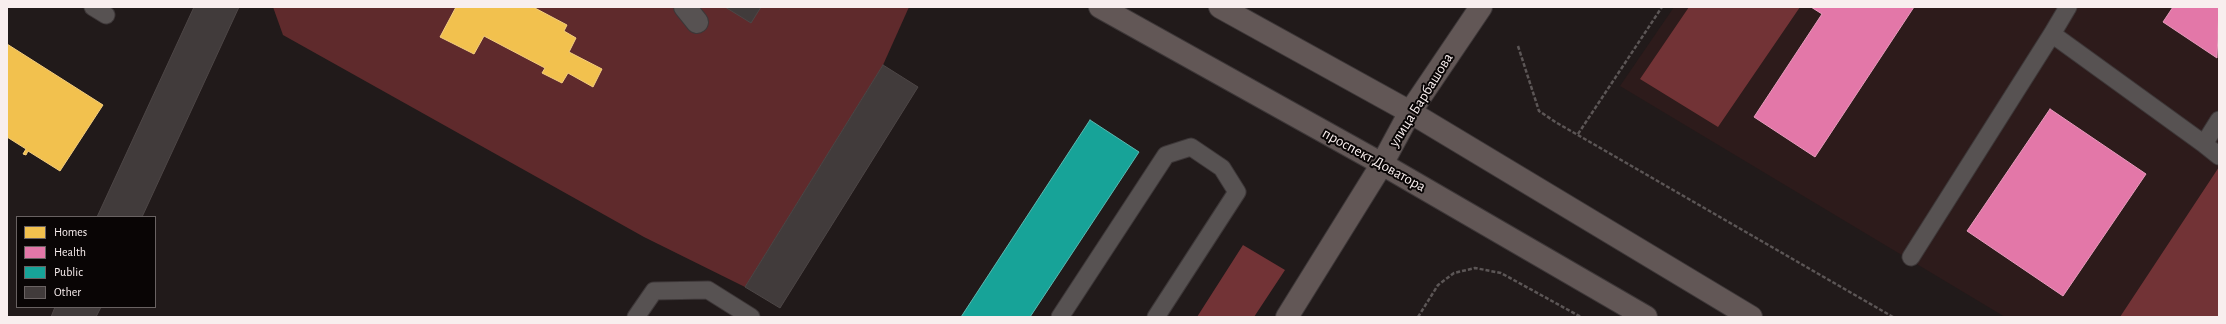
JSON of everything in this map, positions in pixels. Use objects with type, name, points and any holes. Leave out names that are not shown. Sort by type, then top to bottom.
[{"type":"main road","name":"проспект Доватора","points":[[1100,7],[1382,164],[1646,317]]},
{"type":"main road","points":[[1220,7],[1410,112],[1751,317]]},
{"type":"main road","name":"улица Барбашова","points":[[1287,317],[1382,164],[1410,112],[1481,7]]},
{"type":"lane","points":[[1910,257],[2068,7]]},
{"type":"lane","points":[[2052,34],[2219,156]]},
{"type":"lane","points":[[2204,144],[2219,120]]},
{"type":"lane","points":[[1060,317],[1166,155],[1191,147],[1222,168],[1237,192],[1156,317]]},
{"type":"lane","points":[[636,317],[654,291],[708,290],[751,317]]},
{"type":"path","points":[[1578,134],[1662,7]]},
{"type":"path","points":[[1518,46],[1540,111],[1893,317]]},
{"type":"path","points":[[1418,317],[1438,285],[1454,272],[1475,268],[1501,273],[1581,317]]},
{"type":"shaded area","points":[[273,7],[909,7],[883,65],[745,287],[644,237],[283,35]]},
{"type":"shaded area","points":[[1674,7],[2219,7],[2219,317],[2005,317],[1620,86]]},
{"type":"shaded area","points":[[1689,7],[1800,7],[1718,127],[1640,79]]},
{"type":"shaded area","points":[[2219,167],[2219,317],[2120,317]]},
{"type":"shaded area","points":[[1243,245],[1285,270],[1254,317],[1197,317]]},
{"type":"building: Homes","points":[[456,7],[533,7],[567,25],[564,31],[576,38],[569,52],[602,69],[593,87],[568,73],[562,83],[542,73],[545,68],[484,36],[474,54],[440,37]]},
{"type":"building: Homes","points":[[7,44],[103,105],[60,171],[28,151],[26,155],[23,154],[26,149],[7,137]]},
{"type":"building: Health","points":[[1811,7],[1914,7],[1815,157],[1754,117],[1822,14]]},
{"type":"building: Health","points":[[2173,7],[2219,7],[2217,58],[2163,22]]},
{"type":"building: Health","points":[[2050,109],[2146,174],[2063,296],[1967,231]]},
{"type":"building: Public","points":[[1090,120],[1139,152],[1030,317],[961,317]]},
{"type":"building: Other","points":[[194,7],[239,7],[142,216],[97,216]]},
{"type":"building: Other","points":[[725,7],[761,7],[751,23]]},
{"type":"building: Other","points":[[883,65],[918,87],[780,308],[745,287]]},
{"type":"building: Other","points":[[55,308],[100,308],[96,317],[51,317]]}]
